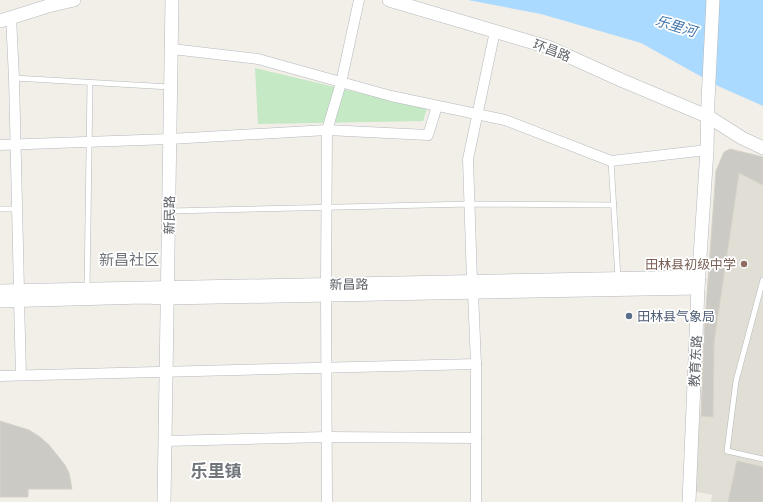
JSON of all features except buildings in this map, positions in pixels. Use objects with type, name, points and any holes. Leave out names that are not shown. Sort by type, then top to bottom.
[{"type":"street","points":[[21,375],[14,78],[5,19],[74,0]]},
{"type":"street","name":"新民路","points":[[164,502],[172,0]]},
{"type":"street","points":[[327,502],[327,130],[342,83],[359,0]]},
{"type":"street","name":"环昌路","points":[[389,0],[548,47],[708,117],[742,138],[763,148]]},
{"type":"street","name":"教育东路","points":[[689,502],[698,282],[707,150],[713,0]]},
{"type":"street","points":[[476,502],[476,364],[468,159],[495,31]]},
{"type":"street","points":[[172,49],[258,59],[391,96],[504,120],[611,161],[707,150]]},
{"type":"street","points":[[0,145],[170,139],[327,130],[428,135],[437,106]]},
{"type":"street","name":"新昌路","points":[[472,287],[618,279],[698,282]]},
{"type":"street","name":"新昌路","points":[[0,301],[19,295],[88,289],[168,293],[698,282]]},
{"type":"street","name":"新昌路","points":[[0,291],[19,295],[143,297],[168,293]]},
{"type":"street","points":[[0,376],[476,364]]},
{"type":"street","points":[[165,440],[327,437],[476,438]]},
{"type":"lane","points":[[14,78],[171,88]]},
{"type":"lane","points":[[88,289],[88,142],[90,82]]},
{"type":"lane","points":[[611,161],[618,279]]},
{"type":"lane","points":[[169,211],[470,204],[614,206]]},
{"type":"lane","points":[[0,209],[17,209]]},
{"type":"lane","points":[[763,280],[736,381],[727,451],[763,459]]},
{"type":"shaded area","name":"田林县初级中学","points":[[739,173],[763,185],[763,502],[711,502],[712,495],[693,491],[700,416],[713,417],[714,342]]},
{"type":"green space","points":[[255,68],[427,109],[423,121],[258,124]]},
{"type":"water","name":"乐里河","points":[[468,0],[763,0],[763,106],[718,86],[641,43],[541,14]]},
{"type":"place","name":"田林县初级中学","points":[[744,264]]},
{"type":"place","name":"田林县气象局","points":[[629,316]]},
{"type":"district","name":"新昌社区","points":[[129,260]]},
{"type":"district","name":"乐里镇","points":[[216,471]]}]
